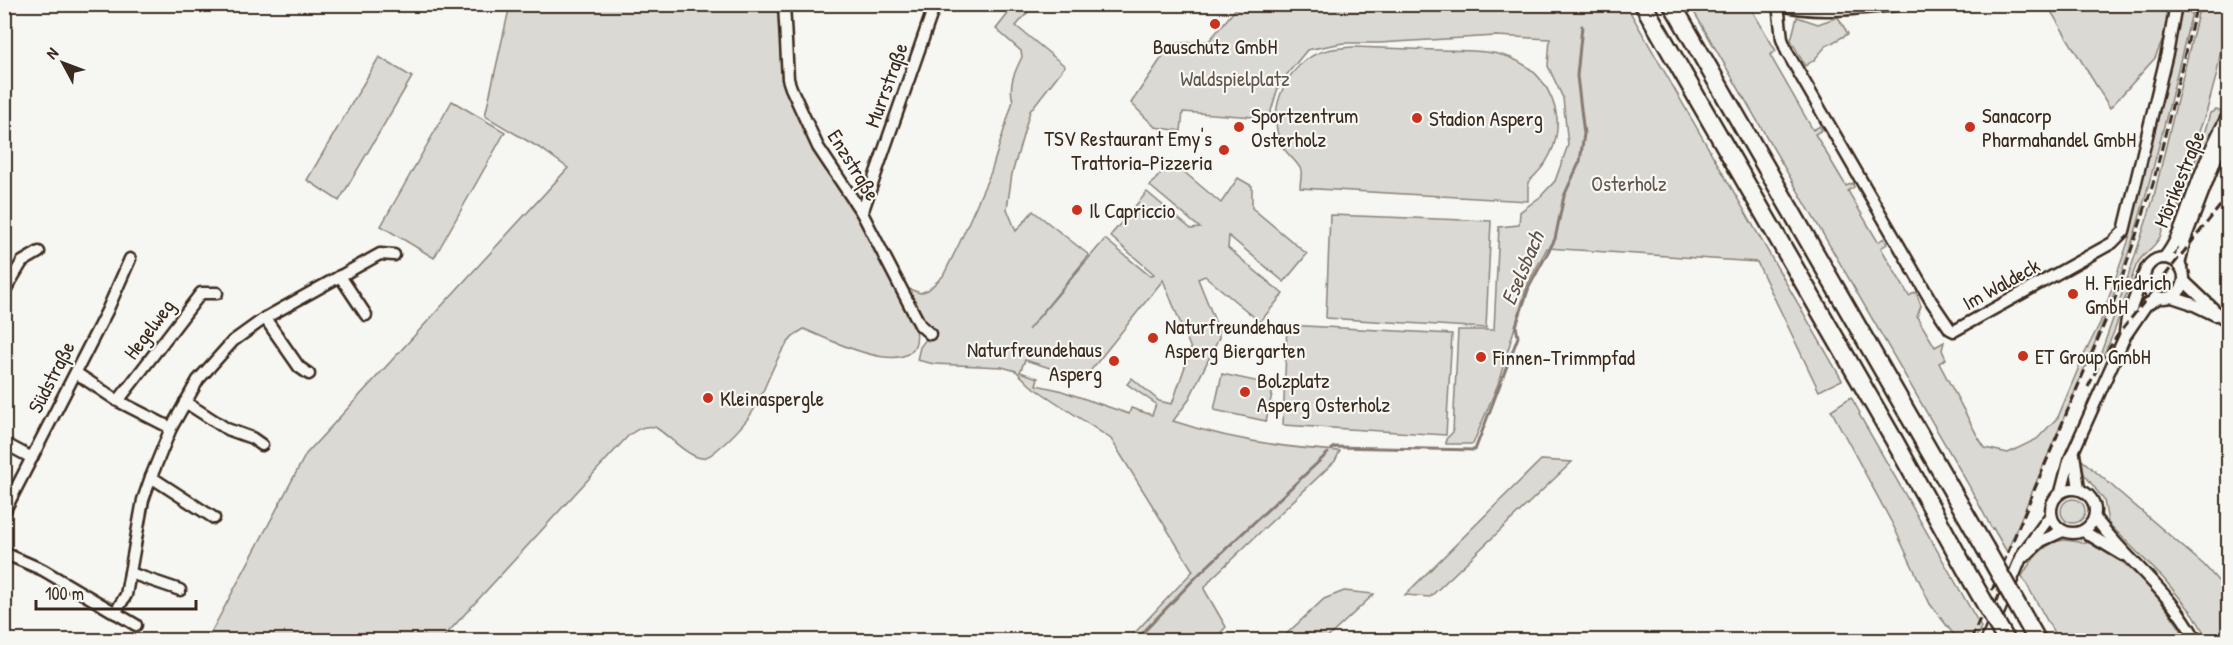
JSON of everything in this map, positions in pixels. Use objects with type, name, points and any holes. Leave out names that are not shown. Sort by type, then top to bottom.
[{"type":"highway","points":[[1643,4],[1894,440],[2006,640]]},
{"type":"highway","points":[[1672,4],[2037,640]]},
{"type":"street","name":"Enzstraße","points":[[784,4],[788,79],[791,88],[818,147],[862,213],[920,325],[930,334]]},
{"type":"street","name":"Murrstraße","points":[[862,213],[935,4]]},
{"type":"street","name":"Im Waldeck","points":[[1778,4],[1782,39],[1787,52],[1925,292],[1954,331],[2118,238],[2126,225],[2154,111],[2176,4]]},
{"type":"street","points":[[1778,4],[1795,9],[1813,10],[1909,4]]},
{"type":"street","name":"Mörikestraße","points":[[2164,258],[2175,241],[2208,156],[2229,115]]},
{"type":"street","name":"Mörikestraße","points":[[2125,336],[2127,319],[2148,265],[2152,261],[2164,258],[2179,265],[2185,238],[2229,127]]},
{"type":"street","points":[[4,292],[22,262],[39,252]]},
{"type":"street","points":[[115,613],[126,595],[143,500],[151,477],[171,428],[185,402],[213,361],[233,341],[265,318],[380,254],[393,255]]},
{"type":"street","name":"Südstraße","points":[[4,512],[76,373],[130,259]]},
{"type":"street","points":[[2172,297],[2182,287],[2184,281],[2179,265]]},
{"type":"street","points":[[340,276],[366,315]]},
{"type":"street","points":[[2143,276],[2148,292],[2159,298],[2172,297],[2190,303],[2226,321]]},
{"type":"street","points":[[2184,281],[2226,321]]},
{"type":"street","name":"Hegelweg","points":[[118,401],[201,293],[217,293]]},
{"type":"street","name":"Mörikestraße","points":[[2061,492],[2066,470],[2125,336],[2146,305],[2159,298]]},
{"type":"street","points":[[265,318],[299,367],[309,374]]},
{"type":"street","points":[[76,373],[118,401],[171,428]]},
{"type":"street","points":[[185,402],[227,429],[252,438],[262,445]]},
{"type":"street","points":[[4,442],[32,458]]},
{"type":"street","points":[[2074,454],[2079,489]]},
{"type":"street","points":[[151,477],[214,519]]},
{"type":"street","points":[[2067,489],[2079,489],[2086,492],[2095,504],[2094,518],[2083,531],[2073,533],[2063,531],[2051,515],[2052,505],[2061,492],[2067,489]]},
{"type":"street","points":[[1987,640],[2020,560],[2029,543],[2051,515]]},
{"type":"street","points":[[2094,518],[2164,593],[2196,640]]},
{"type":"street","points":[[2020,560],[2041,541],[2063,531]]},
{"type":"street","points":[[2083,531],[2129,558]]},
{"type":"street","points":[[4,553],[43,570],[136,625]]},
{"type":"street","points":[[130,573],[180,590]]},
{"type":"green space","points":[[510,5],[784,5],[791,88],[862,213],[915,322],[916,343],[908,354],[894,357],[875,355],[855,350],[804,329],[795,335],[781,352],[749,417],[724,444],[710,455],[704,458],[696,457],[655,427],[644,427],[634,431],[441,640],[207,640],[306,454],[568,168],[543,150],[485,116]]},
{"type":"green space","points":[[1015,5],[1034,5],[1016,26],[1065,66],[1030,111],[1012,174],[1007,209],[1016,231],[1033,211],[1089,255],[1028,330],[1105,239],[1150,276],[1154,274],[1110,236],[1147,192],[1191,229],[1200,228],[1150,186],[1171,161],[1221,203],[1238,178],[1252,186],[1252,208],[1307,254],[1284,282],[1229,236],[1228,248],[1283,294],[1260,322],[1205,276],[1198,279],[1219,331],[1219,338],[1188,401],[1173,421],[1255,442],[1340,451],[1335,461],[1212,578],[1204,589],[1226,627],[1214,640],[1128,640],[1193,571],[1111,439],[1030,385],[1016,371],[1002,367],[934,364],[917,360],[920,347],[930,334],[901,286],[920,293],[928,290],[943,276],[991,172],[1013,101],[1012,84],[1022,57],[1021,51],[996,29]],"holes":[[[1163,280],[1191,349],[1172,404],[1159,401],[1132,378],[1127,384],[1156,404],[1152,415],[1131,408],[1129,414],[1059,390],[1036,385],[1038,378],[1020,372],[1025,360],[1084,379]]]},
{"type":"green space","name":"Osterholz","points":[[1239,5],[1626,5],[1842,380],[1819,391],[1757,262],[1547,248],[1527,286],[1498,384],[1473,444],[1446,444],[1446,439],[1453,432],[1458,330],[1494,330],[1499,227],[1519,225],[1520,212],[1540,197],[1555,181],[1568,145],[1563,98],[1548,66],[1550,39],[1496,36],[1343,43],[1307,50],[1279,84],[1269,118],[1183,112],[1181,131],[1155,127],[1131,103],[1171,44],[1209,41]]},
{"type":"green space","points":[[1690,5],[1749,5],[1776,51],[1770,55],[1813,130],[1820,126],[1822,130],[1815,134],[1846,186],[1853,183],[1854,187],[1848,191],[1878,242],[1884,238],[1887,244],[1881,248],[1909,296],[1916,292],[1921,306],[1917,317],[1935,347],[1944,342],[1942,350],[1946,359],[1939,363],[1978,437],[1985,448],[2008,453],[2037,439],[2058,417],[2100,323],[2128,242],[2183,5],[2194,5],[2158,152],[2133,239],[2089,358],[2007,552],[1992,529],[1967,482]]},
{"type":"green space","points":[[2047,5],[2165,5],[2168,28],[2155,58],[2110,108]]},
{"type":"green space","points":[[2200,5],[2228,5],[2217,73],[2207,110],[2160,237],[2136,266],[2115,330],[2096,367],[2153,200]]},
{"type":"green space","points":[[1797,17],[1818,24],[1838,17],[1848,34],[1826,46],[1814,60],[1805,66],[1791,40]]},
{"type":"green space","name":"Stadion Asperg","points":[[1354,47],[1480,51],[1507,57],[1531,70],[1550,94],[1556,113],[1557,128],[1551,154],[1528,182],[1528,201],[1300,188],[1301,170],[1281,144],[1277,132],[1277,108],[1280,96],[1291,75],[1309,58],[1325,51]]},
{"type":"green space","points":[[379,57],[412,77],[339,201],[307,180]]},
{"type":"green space","points":[[452,101],[505,132],[434,258],[381,226]]},
{"type":"green space","points":[[2216,110],[2224,112],[2183,212],[2180,211],[2178,205],[2200,148],[2210,113]]},
{"type":"green space","points":[[1330,215],[1491,221],[1486,328],[1326,318]]},
{"type":"green space","points":[[1287,325],[1452,334],[1446,435],[1283,425]]},
{"type":"green space","name":"Bolzplatz Asperg Osterholz","points":[[1222,374],[1274,385],[1266,421],[1214,410]]},
{"type":"green space","points":[[1851,397],[1981,627],[1975,640],[1958,640],[1930,604],[1893,525],[1831,410]]},
{"type":"green space","points":[[1541,460],[1572,462],[1430,597],[1405,595]]},
{"type":"green space","points":[[2082,460],[2204,565],[2228,592],[2228,640],[2208,640],[2194,615],[2164,579],[2108,523],[2104,500],[2084,474]]},
{"type":"green space","points":[[2073,499],[2082,502],[2085,511],[2082,520],[2073,523],[2064,520],[2061,511],[2064,502]]},
{"type":"green space","points":[[2064,540],[2090,543],[2097,548],[2100,544],[2138,576],[2160,600],[2187,640],[2058,640],[2022,576],[2044,548]]},
{"type":"green space","points":[[1344,591],[1374,594],[1325,640],[1280,640],[1324,599]]},
{"type":"waterway","name":"Eselsbach","points":[[1332,449],[1334,447],[1475,450],[1518,337],[1516,326],[1529,287],[1555,239],[1564,196],[1580,161],[1584,134],[1577,76],[1582,26]]},
{"type":"waterway","name":"Eselsbach","points":[[1197,576],[1328,453]]},
{"type":"waterway","name":"Eselsbach","points":[[1136,640],[1196,577]]},
{"type":"railway","points":[[1971,640],[2116,296],[2153,184],[2197,4]]},
{"type":"railway","points":[[2088,387],[2117,336],[2228,196]]},
{"type":"place","name":"Bauschutz GmbH","points":[[1215,24]]},
{"type":"place","name":"Stadion Asperg","points":[[1417,118]]},
{"type":"place","name":"Sportzentrum Osterholz","points":[[1239,127]]},
{"type":"place","name":"Sanacorp Pharmahandel GmbH","points":[[1970,127]]},
{"type":"place","name":"TSV Restaurant Emy's Trattoria-Pizzeria","points":[[1224,150]]},
{"type":"place","name":"Il Capriccio","points":[[1077,210]]},
{"type":"place","name":"H. Friedrich GmbH","points":[[2073,294]]},
{"type":"place","name":"Naturfreundehaus Asperg Biergarten","points":[[1153,338]]},
{"type":"place","name":"ET Group GmbH","points":[[2023,356]]},
{"type":"place","name":"Finnen-Trimmpfad","points":[[1481,357]]},
{"type":"place","name":"Naturfreundehaus Asperg","points":[[1114,361]]},
{"type":"place","name":"Bolzplatz Asperg Osterholz","points":[[1245,392]]},
{"type":"place","name":"Kleinaspergle","points":[[708,398]]},
{"type":"park label","name":"Waldspielplatz","points":[[1235,78]]}]
